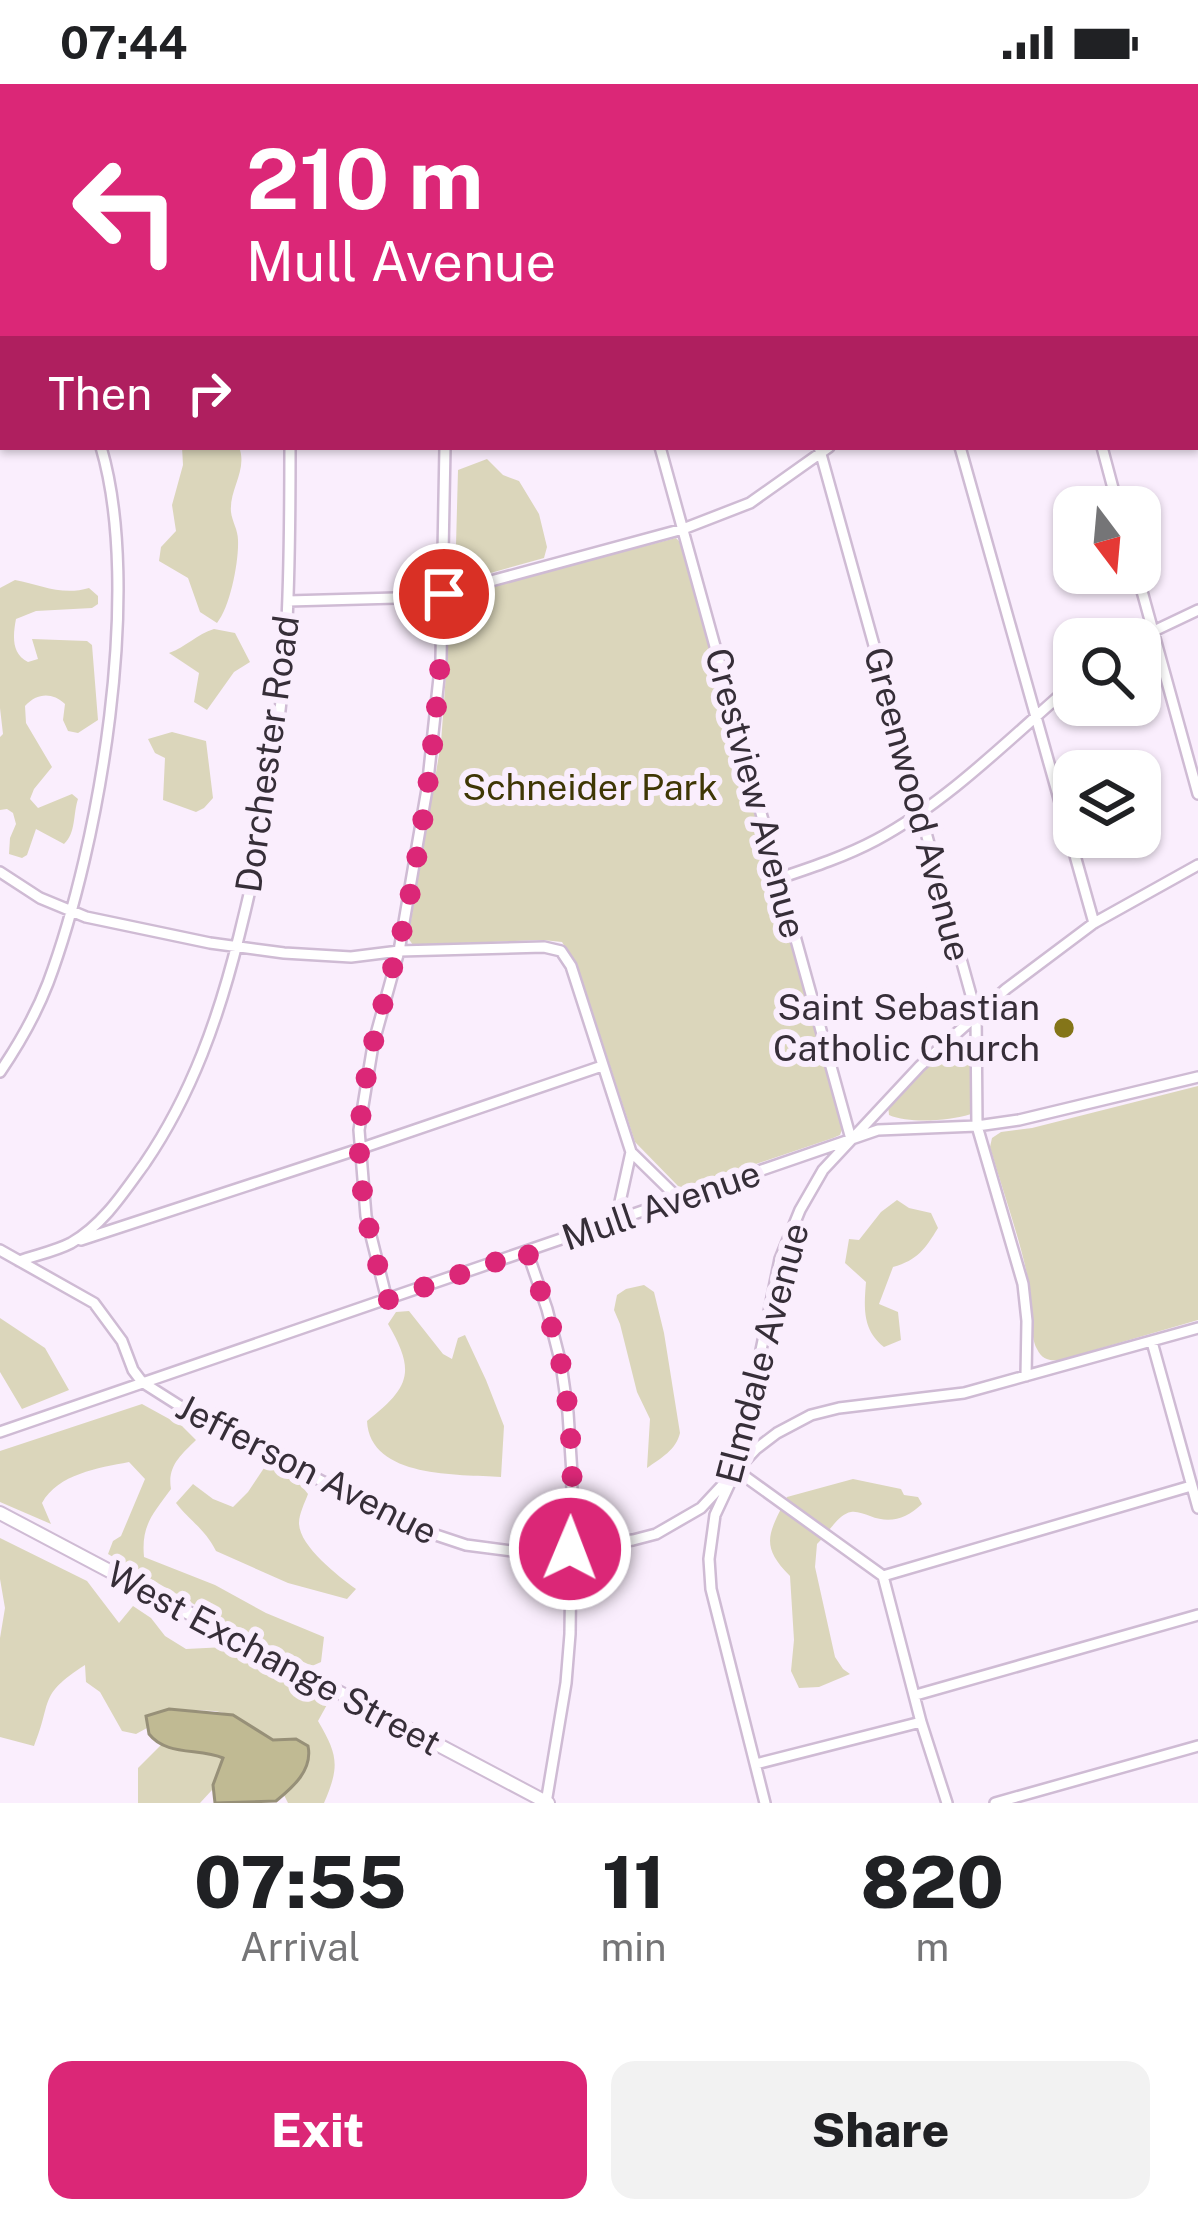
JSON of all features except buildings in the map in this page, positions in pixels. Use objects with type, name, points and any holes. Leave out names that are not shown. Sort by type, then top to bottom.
[{"type":"main road","name":"West Exchange Street","points":[[0,1513],[547,1803]]},
{"type":"street","points":[[0,1072],[48,982],[70,911],[99,774],[115,638],[116,523],[101,450]]},
{"type":"street","name":"Dorchester Road","points":[[19,1261],[70,1244],[100,1221],[169,1124],[208,1043],[255,877],[271,788],[288,601],[290,450]]},
{"type":"street","points":[[387,1300],[366,1216],[359,1149],[367,1072],[399,951],[427,789],[441,659],[445,450]]},
{"type":"street","name":"Crestview Avenue","points":[[661,450],[850,1138]]},
{"type":"street","points":[[288,601],[444,594],[683,529],[750,503],[822,450]]},
{"type":"street","name":"Greenwood Avenue","points":[[823,450],[976,1013],[977,1126],[1023,1284],[1026,1376]]},
{"type":"street","points":[[961,450],[1094,923]]},
{"type":"street","points":[[1103,450],[1112,486]]},
{"type":"street","points":[[1161,626],[1198,610]]},
{"type":"street","points":[[1161,662],[1198,794]]},
{"type":"street","points":[[780,878],[880,838],[920,812],[1053,701]]},
{"type":"street","name":"Elmdale Avenue","points":[[765,1803],[710,1574],[710,1543],[715,1515],[736,1470],[772,1292],[800,1210],[850,1138],[976,1013],[1094,923],[1198,865]]},
{"type":"street","points":[[0,872],[27,892],[70,911],[128,928],[237,947],[351,957],[544,947],[564,953],[632,1152],[679,1199]]},
{"type":"street","points":[[70,1244],[602,1066]]},
{"type":"street","name":"Mull Avenue","points":[[0,1432],[850,1138],[878,1130],[977,1126],[1041,1116],[1198,1077]]},
{"type":"street","points":[[616,1220],[632,1152]]},
{"type":"street","name":"Jefferson Avenue","points":[[0,1250],[94,1304],[122,1341],[142,1382],[424,1533],[488,1549],[570,1549],[656,1534],[701,1508],[777,1432],[797,1421],[824,1411],[964,1393],[1198,1328]]},
{"type":"street","points":[[527,1251],[564,1382],[572,1474],[571,1622],[547,1803]]},
{"type":"street","points":[[1151,1342],[1198,1508]]},
{"type":"street","points":[[736,1470],[883,1576],[947,1803]]},
{"type":"street","points":[[883,1576],[1191,1486]]},
{"type":"street","points":[[916,1695],[1198,1616]]},
{"type":"street","points":[[755,1764],[921,1722]]},
{"type":"street","points":[[995,1803],[1198,1746]]},
{"type":"green space","points":[[182,450],[240,450],[241,455],[231,504],[237,560],[230,596],[217,623],[200,612],[188,578],[159,561],[161,547],[176,531],[172,505]]},
{"type":"green space","points":[[487,459],[503,475],[519,481],[539,514],[547,547],[544,558],[455,583],[458,470]]},
{"type":"green space","name":"Schneider Park","points":[[676,538],[682,544],[843,1127],[833,1138],[685,1188],[635,1142],[578,968],[562,942],[413,945],[408,938],[441,743],[451,604],[475,590]]},
{"type":"green space","points":[[15,580],[61,590],[89,588],[98,596],[92,608],[36,611],[16,619],[16,649],[28,662],[38,659],[32,639],[92,645],[98,720],[78,733],[68,731],[63,720],[65,704],[55,697],[40,696],[25,706],[26,723],[52,767],[30,799],[38,808],[72,794],[78,799],[68,840],[64,844],[36,829],[22,858],[9,854],[16,824],[13,813],[0,810],[0,588]]},
{"type":"green space","points":[[214,629],[235,633],[250,662],[234,672],[207,710],[194,702],[199,673],[169,653]]},
{"type":"green space","points":[[172,732],[206,741],[213,798],[196,812],[163,800],[165,758],[155,753],[148,739]]},
{"type":"green space","points":[[955,1039],[971,1044],[971,1114],[930,1120],[889,1115],[888,1105]]},
{"type":"green space","points":[[1198,1086],[1198,1320],[1060,1360],[1044,1358],[1035,1343],[1029,1284],[990,1147],[992,1138],[1001,1132]]},
{"type":"green space","points":[[897,1200],[931,1213],[938,1228],[920,1253],[893,1267],[879,1304],[898,1312],[901,1340],[884,1347],[868,1326],[866,1282],[845,1263],[849,1239],[859,1240]]},
{"type":"green space","points":[[644,1285],[654,1292],[664,1333],[680,1433],[671,1449],[647,1468],[650,1419],[637,1392],[614,1310],[617,1295]]},
{"type":"green space","points":[[409,1311],[452,1359],[458,1338],[465,1335],[504,1426],[501,1477],[419,1470],[383,1454],[372,1440],[367,1421],[392,1398],[404,1378],[403,1355],[388,1324],[396,1312]]},
{"type":"green space","points":[[0,1318],[45,1348],[69,1390],[22,1409],[0,1372]]},
{"type":"green space","points":[[142,1404],[182,1426],[196,1440],[176,1462],[171,1489],[150,1520],[144,1557],[324,1637],[321,1662],[312,1666],[245,1634],[108,1554],[121,1536],[145,1479],[129,1462],[80,1474],[58,1485],[42,1503],[51,1524],[0,1502],[0,1451]]},
{"type":"green space","points":[[266,1465],[292,1474],[308,1494],[299,1519],[301,1532],[321,1560],[356,1589],[347,1599],[288,1583],[216,1551],[176,1503],[193,1484],[233,1507]]},
{"type":"green space","points":[[853,1479],[901,1489],[922,1504],[891,1520],[846,1514],[817,1544],[815,1567],[835,1657],[850,1674],[819,1687],[799,1688],[791,1671],[790,1576],[774,1556],[772,1530],[787,1497]]},
{"type":"green space","points":[[0,1538],[87,1581],[119,1623],[133,1606],[186,1649],[226,1647],[329,1701],[318,1721],[334,1761],[324,1803],[288,1803],[284,1795],[290,1789],[296,1739],[273,1740],[233,1715],[215,1711],[169,1709],[136,1734],[122,1731],[100,1692],[86,1682],[85,1665],[53,1692],[34,1746],[0,1737],[0,1638],[5,1608]]},
{"type":"green space","points":[[161,1745],[223,1758],[212,1790],[200,1803],[138,1803],[138,1768]]},
{"type":"shaded area","points":[[169,1709],[233,1715],[273,1740],[296,1739],[308,1746],[305,1770],[276,1801],[215,1803],[213,1785],[223,1758],[164,1746],[149,1734],[146,1716]]},
{"type":"place","name":"Saint Sebastian Catholic Church","points":[[1064,1028]]},
{"type":"route","points":[[444,594],[441,659],[418,848],[399,951],[364,1092],[359,1130],[362,1193],[387,1300],[527,1251],[564,1382],[572,1474],[570,1549]]}]
